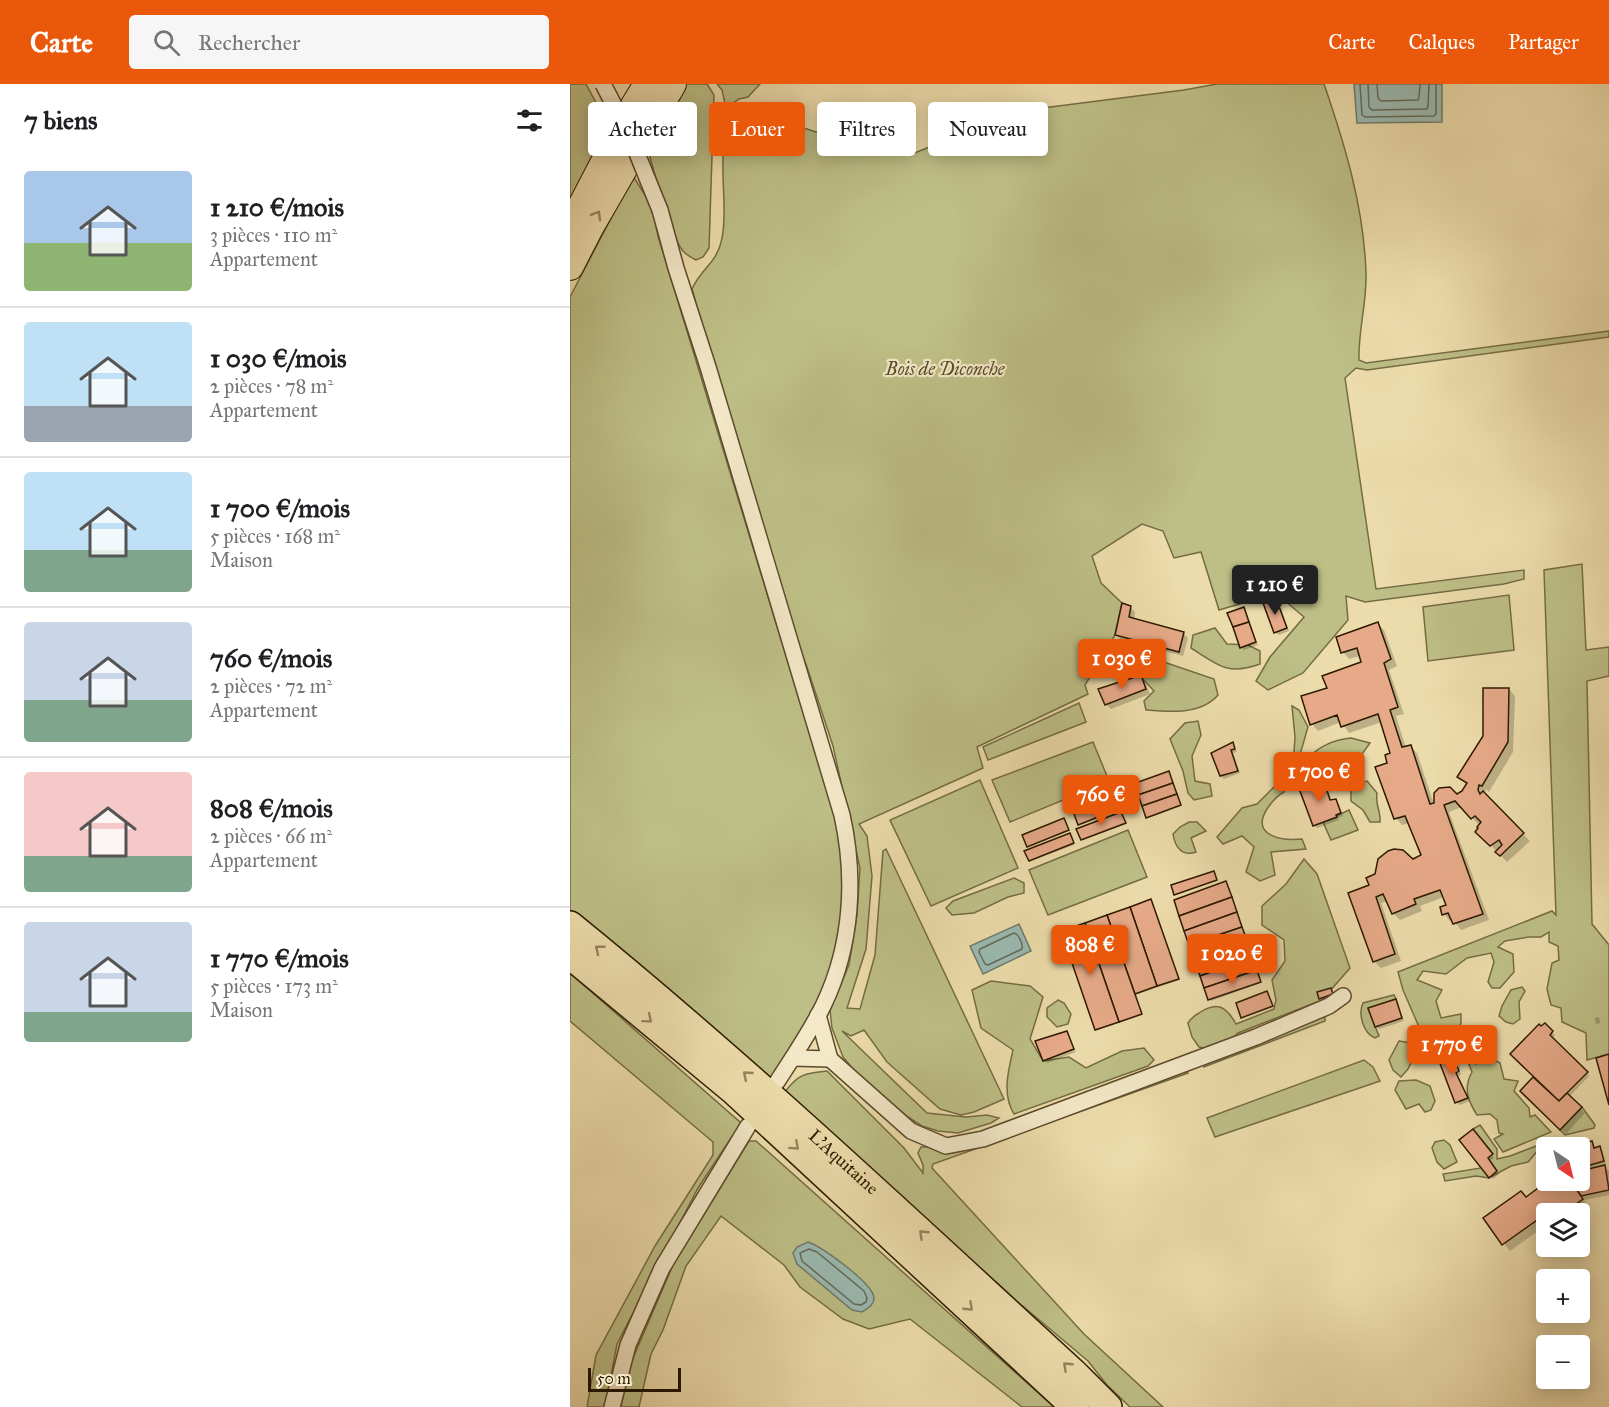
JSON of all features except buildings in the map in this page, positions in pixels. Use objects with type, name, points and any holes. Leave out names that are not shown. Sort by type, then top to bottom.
[{"type":"highway","points":[[570,226],[630,110],[647,84]]},
{"type":"highway","points":[[570,267],[673,84]]},
{"type":"highway","name":"L'Aquitaine","points":[[570,926],[634,977],[822,1141],[1108,1407]]},
{"type":"highway","name":"L'Aquitaine","points":[[570,955],[734,1091],[1075,1407]]},
{"type":"street","points":[[603,84],[630,135],[660,210],[847,838],[850,893],[844,949],[833,984],[818,1015],[777,1082]]},
{"type":"street","points":[[818,1015],[830,1059],[911,1131],[946,1146],[983,1139],[1256,1037],[1329,1006],[1343,996]]},
{"type":"street","points":[[793,1058],[830,1059]]},
{"type":"street","points":[[612,1407],[628,1345],[662,1268],[748,1126]]},
{"type":"green space","points":[[570,84],[586,84],[596,102],[588,102],[588,156],[597,156],[570,206]]},
{"type":"green space","points":[[686,84],[707,84],[714,95],[714,102],[709,102],[709,156],[712,156],[709,248],[703,257],[696,260],[684,252],[674,234],[650,156],[697,156],[697,102],[676,102]]},
{"type":"green space","points":[[717,84],[760,84],[748,97],[735,102],[725,102],[722,90]]},
{"type":"green space","name":"Bois de Diconche","points":[[1217,84],[1324,84],[1346,153],[1362,225],[1366,284],[1359,360],[1366,363],[1609,331],[1609,337],[1367,370],[1356,368],[1345,378],[1376,589],[1524,570],[1524,579],[1504,584],[1365,602],[1346,596],[1348,620],[1303,673],[1268,690],[1256,681],[1270,657],[1304,617],[1284,600],[1284,591],[1219,610],[1201,552],[1174,558],[1163,531],[1142,524],[1092,556],[1101,583],[1122,603],[1115,635],[1085,685],[1088,694],[977,747],[983,768],[859,824],[867,836],[872,876],[866,949],[847,1008],[860,1009],[875,955],[883,851],[886,849],[1004,1099],[961,1115],[940,1109],[887,1062],[864,1030],[851,1036],[842,1031],[927,1113],[966,1117],[987,1115],[999,1118],[991,1123],[958,1133],[938,1131],[922,1126],[908,1117],[865,1083],[843,1057],[832,1028],[830,1010],[849,965],[857,915],[860,868],[833,746],[806,664],[784,612],[692,289],[720,247],[724,222],[723,156],[805,156],[805,128],[817,132],[817,156],[916,156],[916,152],[928,148],[928,156],[1048,156],[1048,107]]},
{"type":"green space","points":[[633,176],[652,206],[658,236],[804,715],[834,803],[845,850],[841,942],[822,999],[770,1081],[570,910],[570,297]]},
{"type":"green space","points":[[1582,564],[1586,650],[1609,647],[1609,676],[1587,681],[1592,924],[1609,945],[1609,1054],[1587,1060],[1586,1033],[1562,1022],[1561,1008],[1551,1005],[1547,989],[1552,963],[1559,960],[1558,946],[1549,942],[1549,932],[1541,937],[1505,941],[1498,947],[1513,954],[1514,972],[1500,988],[1492,988],[1488,982],[1494,962],[1491,953],[1467,958],[1446,974],[1423,971],[1417,980],[1442,990],[1436,1001],[1441,1018],[1461,1014],[1458,1031],[1476,1064],[1487,1056],[1500,1063],[1504,1079],[1518,1081],[1514,1091],[1529,1108],[1530,1117],[1535,1115],[1551,1132],[1503,1152],[1494,1139],[1503,1134],[1499,1133],[1497,1120],[1490,1114],[1477,1115],[1471,1105],[1467,1089],[1472,1072],[1466,1057],[1453,1036],[1426,1043],[1403,990],[1398,972],[1552,911],[1556,915],[1544,570]]},
{"type":"green space","points":[[1509,595],[1514,650],[1428,661],[1423,607]]},
{"type":"green space","points":[[1215,628],[1227,644],[1248,645],[1260,651],[1260,664],[1231,669],[1216,664],[1191,648],[1193,635]]},
{"type":"green space","points":[[1146,656],[1214,679],[1218,695],[1203,706],[1194,709],[1146,710],[1144,701],[1154,691],[1132,667]]},
{"type":"green space","points":[[1079,703],[1086,722],[988,760],[983,747]]},
{"type":"green space","points":[[1292,706],[1299,710],[1308,727],[1293,769],[1282,775],[1281,763],[1294,752]]},
{"type":"green space","points":[[1198,721],[1201,735],[1192,756],[1195,781],[1210,784],[1212,796],[1194,800],[1188,793],[1183,771],[1170,739],[1185,723]]},
{"type":"green space","points":[[1351,738],[1370,743],[1352,768],[1337,771],[1319,765],[1310,767],[1307,760],[1321,747],[1338,740]]},
{"type":"green space","points":[[1093,742],[1109,781],[1010,822],[992,780]]},
{"type":"green space","points":[[980,780],[1018,868],[931,906],[890,820]]},
{"type":"green space","points":[[1280,781],[1284,792],[1267,809],[1262,825],[1265,831],[1278,838],[1302,839],[1306,849],[1271,852],[1275,875],[1260,881],[1246,872],[1254,847],[1242,836],[1223,844],[1217,837],[1242,808],[1257,804]]},
{"type":"green space","points":[[1367,781],[1377,793],[1380,822],[1370,822],[1363,810],[1351,801],[1351,785]]},
{"type":"green space","points":[[1349,810],[1358,830],[1331,840],[1323,822]]},
{"type":"green space","points":[[1189,822],[1197,822],[1206,831],[1191,838],[1196,852],[1187,853],[1180,850],[1173,834]]},
{"type":"green space","points":[[1128,830],[1147,877],[1048,915],[1029,870]]},
{"type":"green space","points":[[1304,859],[1317,874],[1350,968],[1322,1000],[1238,1033],[1233,1038],[1209,1049],[1199,1047],[1192,1037],[1188,1023],[1205,1009],[1216,1006],[1225,1009],[1236,1024],[1274,1009],[1276,1000],[1272,980],[1285,961],[1284,940],[1262,925],[1262,906],[1286,884]]},
{"type":"green space","points":[[1014,878],[1024,883],[1024,893],[1008,897],[974,913],[952,915],[946,908],[953,901]]},
{"type":"green space","points":[[570,973],[741,1123],[698,1188],[617,1344],[605,1407],[587,1407],[596,1355],[655,1246],[713,1155],[713,1142],[570,1021]]},
{"type":"green space","points":[[991,981],[1030,986],[1043,997],[1030,1039],[1043,1061],[1069,1057],[1086,1068],[1122,1051],[1144,1048],[1154,1060],[1148,1066],[1014,1114],[1007,1091],[1013,1050],[981,1028],[972,990]]},
{"type":"green space","points":[[1522,987],[1525,991],[1519,1002],[1520,1019],[1513,1024],[1506,1022],[1499,1016],[1502,1006],[1511,990]]},
{"type":"green space","points":[[1394,995],[1396,999],[1368,1009],[1379,1036],[1375,1038],[1371,1036],[1363,1023],[1361,1012],[1363,1003]]},
{"type":"green space","points":[[1058,1000],[1064,1003],[1071,1014],[1068,1024],[1057,1027],[1047,1017],[1047,1008]]},
{"type":"green space","points":[[1322,1017],[1325,1021],[1204,1067],[1204,1062]]},
{"type":"green space","points":[[1399,1041],[1411,1043],[1415,1055],[1401,1077],[1393,1070],[1389,1060]]},
{"type":"green space","points":[[1364,1060],[1373,1067],[1380,1081],[1215,1137],[1207,1118]]},
{"type":"green space","points":[[1185,1067],[1188,1073],[933,1164],[932,1168],[1084,1334],[1163,1407],[1130,1407],[1107,1385],[1088,1361],[943,1239],[784,1093],[798,1078],[827,1071],[904,1148],[923,1173],[923,1165],[918,1153],[921,1147],[958,1146]]},
{"type":"green space","points":[[1416,1080],[1430,1086],[1435,1101],[1431,1110],[1425,1112],[1419,1104],[1406,1109],[1395,1090],[1399,1081]]},
{"type":"green space","points":[[1582,1107],[1595,1125],[1594,1128],[1565,1135],[1560,1130]]},
{"type":"green space","points":[[1480,1125],[1497,1149],[1497,1159],[1536,1146],[1536,1152],[1528,1162],[1511,1166],[1489,1178],[1476,1176],[1445,1181],[1443,1174],[1481,1168],[1473,1129]]},
{"type":"green space","points":[[1444,1140],[1450,1145],[1457,1162],[1444,1169],[1437,1162],[1432,1148],[1435,1142]]},
{"type":"green space","points":[[749,1141],[756,1141],[1054,1407],[1022,1407],[910,1319],[869,1329],[843,1319],[800,1287],[784,1265],[721,1216],[686,1266],[663,1330],[651,1354],[639,1407],[621,1407],[630,1365],[673,1265]]},
{"type":"water","points":[[1354,84],[1442,84],[1442,122],[1357,123]]},
{"type":"water","points":[[1019,924],[1031,951],[983,974],[970,946]]},
{"type":"water","points":[[808,1242],[835,1258],[856,1275],[871,1291],[874,1298],[873,1303],[862,1312],[852,1310],[797,1264],[793,1253],[797,1247]]}]
